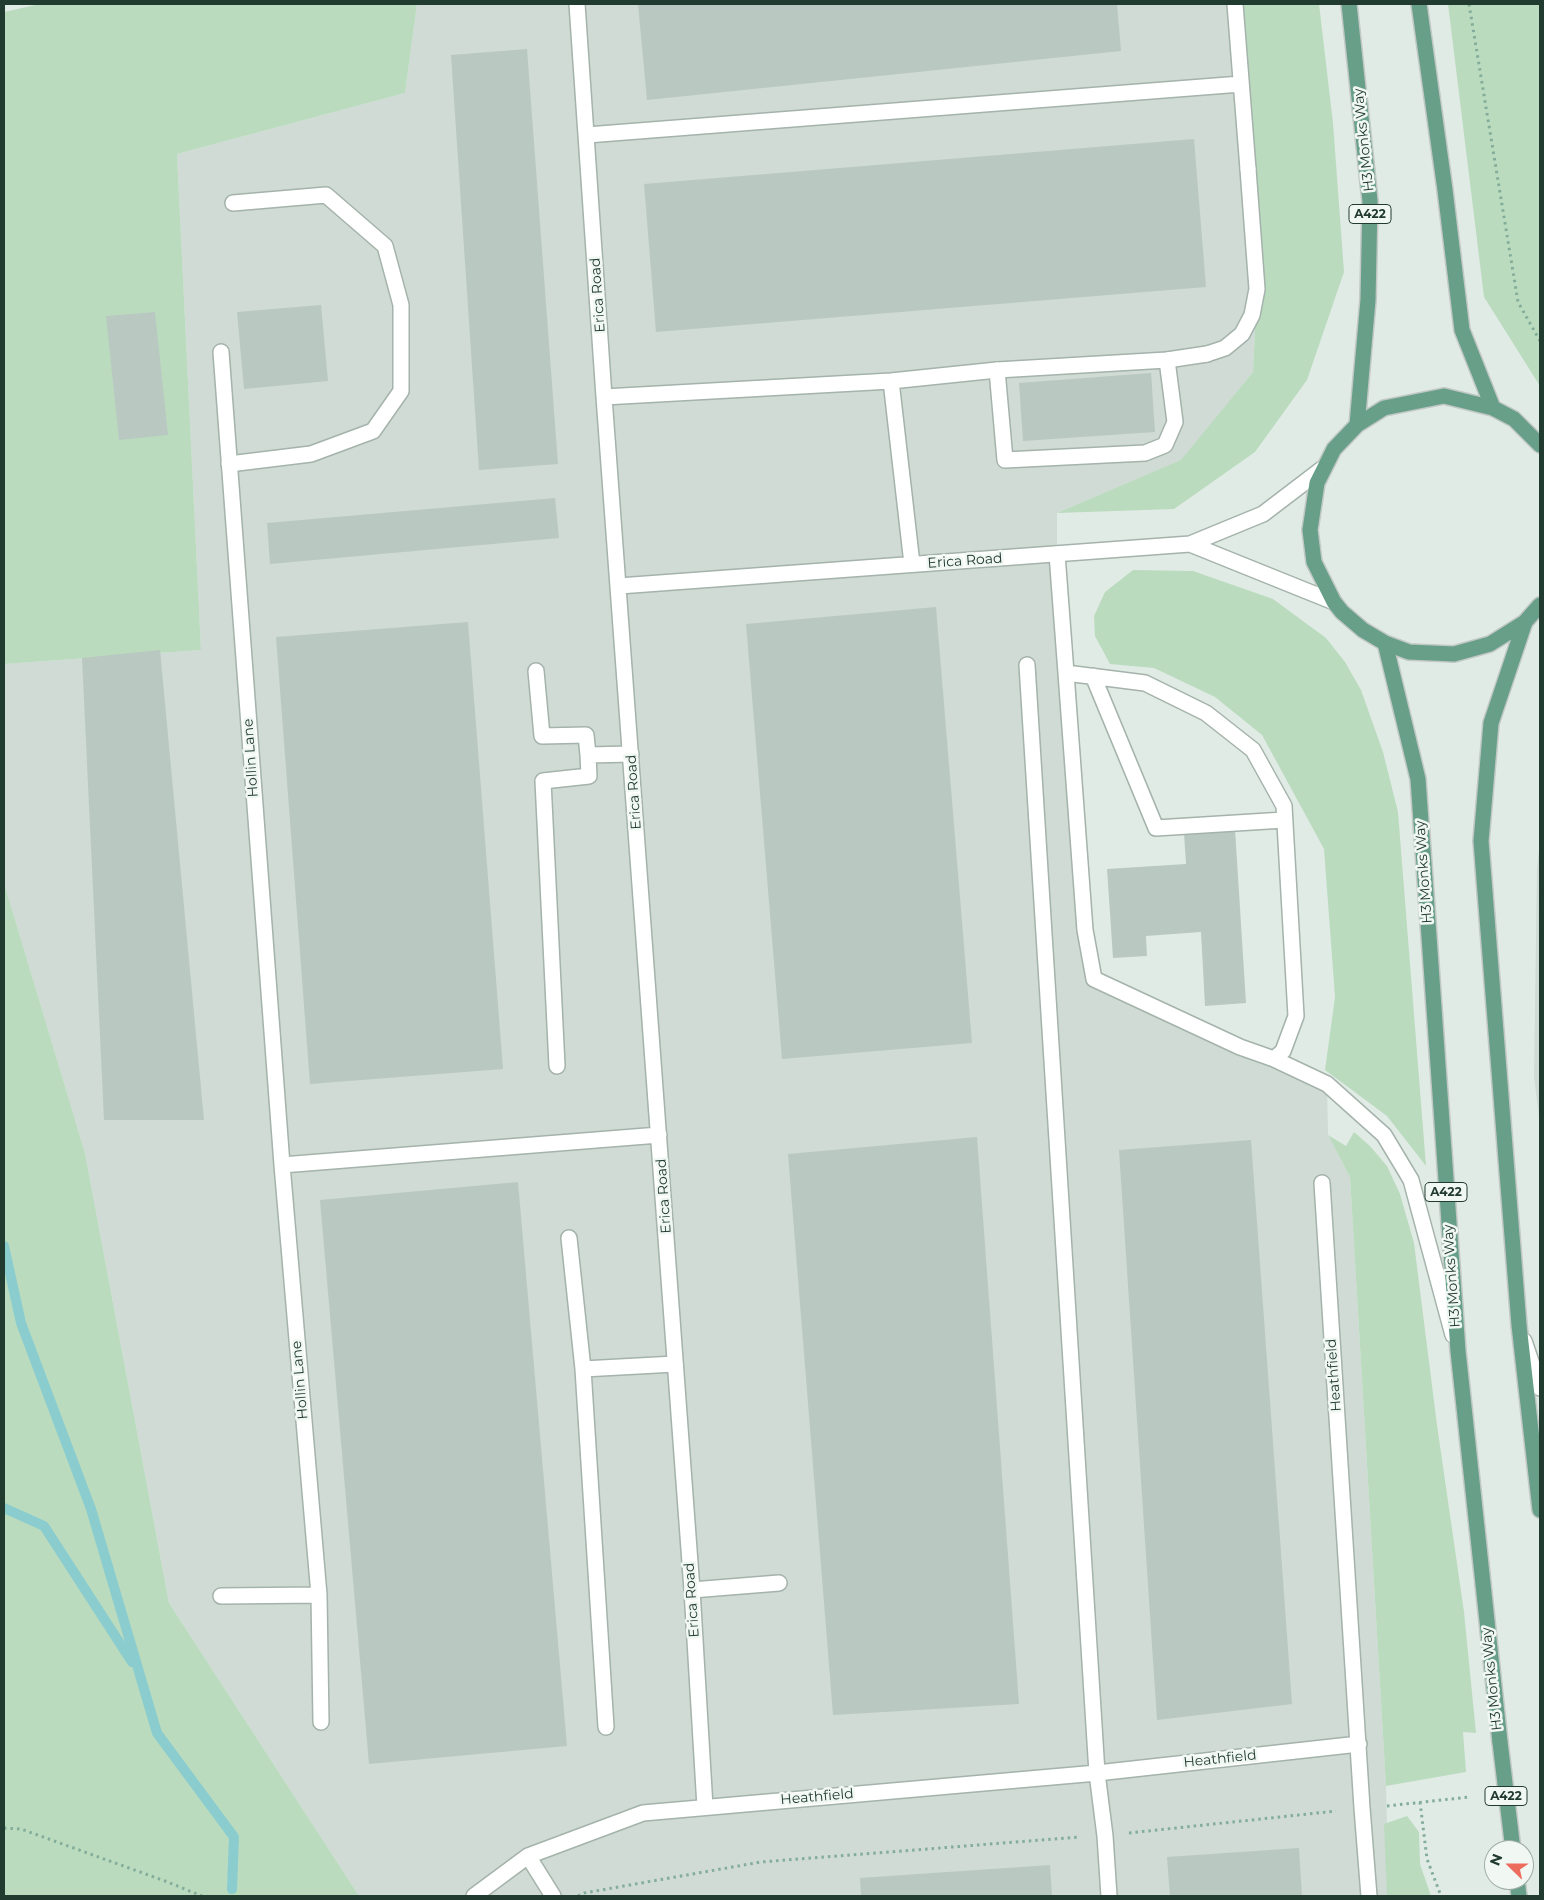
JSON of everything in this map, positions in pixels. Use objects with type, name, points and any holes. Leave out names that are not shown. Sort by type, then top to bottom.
[{"type":"main road","name":"H3 Monks Way","points":[[1349,4],[1370,201],[1368,300],[1357,425]]},
{"type":"main road","points":[[1419,4],[1462,330],[1493,408]]},
{"type":"main road","points":[[1540,443],[1514,419],[1493,408],[1444,396],[1384,408],[1357,425],[1334,448],[1317,484],[1310,530],[1314,562],[1334,602],[1362,630],[1384,643],[1409,652],[1454,654],[1490,644],[1526,622],[1540,605]]},
{"type":"main road","points":[[1526,622],[1491,723],[1481,841],[1519,1325],[1540,1510]]},
{"type":"main road","name":"H3 Monks Way","points":[[1384,643],[1418,779],[1458,1351],[1512,1840]]},
{"type":"street","name":"Erica Road","points":[[578,4],[604,397],[692,1590],[705,1807]]},
{"type":"street","points":[[604,397],[891,381],[997,370],[1167,360],[1207,354],[1225,348],[1242,334],[1252,315],[1257,288],[1235,4]]},
{"type":"street","points":[[587,135],[1241,84]]},
{"type":"street","points":[[229,464],[311,454],[373,431],[401,391],[401,305],[385,246],[326,195],[233,203]]},
{"type":"street","name":"Hollin Lane","points":[[221,352],[282,1165],[319,1595],[321,1722]]},
{"type":"street","points":[[997,370],[1004,460],[1145,454],[1164,445],[1175,422],[1167,360]]},
{"type":"street","points":[[891,381],[912,564]]},
{"type":"street","name":"Erica Road","points":[[619,586],[1190,544],[1263,514],[1322,470]]},
{"type":"street","name":"Erica Road","points":[[1190,544],[1334,602]]},
{"type":"street","points":[[1057,554],[1085,930],[1094,979],[1240,1047],[1274,1059],[1327,1084],[1384,1135],[1411,1180],[1458,1351]]},
{"type":"street","points":[[1027,665],[1097,1773],[1105,1836],[1109,1896]]},
{"type":"street","points":[[536,671],[542,736],[586,735],[588,755],[589,776],[543,781],[557,1066]]},
{"type":"street","points":[[1066,673],[1145,683],[1206,713],[1253,750],[1284,806],[1296,1016],[1283,1050],[1274,1059]]},
{"type":"street","points":[[1093,676],[1156,828],[1284,820]]},
{"type":"street","points":[[588,755],[631,754]]},
{"type":"street","points":[[282,1165],[659,1135]]},
{"type":"street","name":"Heathfield","points":[[474,1896],[528,1856],[643,1813],[1097,1773],[1359,1744],[1322,1183]]},
{"type":"street","points":[[569,1238],[583,1369],[606,1727]]},
{"type":"street","points":[[1519,1325],[1540,1388]]},
{"type":"street","points":[[583,1369],[675,1364]]},
{"type":"street","points":[[692,1590],[779,1584]]},
{"type":"street","points":[[221,1596],[319,1595]]},
{"type":"street","points":[[1359,1744],[1369,1896]]},
{"type":"street","points":[[528,1856],[553,1896]]},
{"type":"path","points":[[1469,4],[1518,302],[1540,341]]},
{"type":"path","points":[[578,1896],[584,1893],[761,1862],[1105,1836],[1469,1797]]},
{"type":"path","points":[[1420,1802],[1427,1859],[1441,1896]]},
{"type":"path","points":[[4,1828],[21,1829],[202,1896]]},
{"type":"shaded area","points":[[417,4],[1235,4],[1257,288],[1253,372],[1182,460],[1057,513],[1057,554],[1094,979],[1327,1084],[1328,1135],[1350,1177],[1386,1786],[1389,1896],[359,1896],[169,1603],[85,1153],[4,883],[4,664],[201,650],[177,154],[405,93]]},
{"type":"shaded area","points":[[1540,842],[1540,1124],[1534,1077],[1537,868]]},
{"type":"green space","points":[[40,4],[417,4],[405,93],[177,154],[201,650],[4,664],[4,12]]},
{"type":"green space","points":[[1235,4],[1319,4],[1333,123],[1344,272],[1307,380],[1255,452],[1174,509],[1057,513],[1181,460],[1253,372],[1257,288]]},
{"type":"green space","points":[[1448,4],[1540,4],[1540,386],[1484,297]]},
{"type":"green space","points":[[1133,570],[1193,571],[1273,599],[1326,638],[1345,662],[1361,690],[1383,752],[1398,812],[1426,1166],[1387,1116],[1325,1070],[1335,997],[1324,849],[1262,735],[1215,697],[1154,668],[1110,664],[1095,636],[1094,616],[1105,592]]},
{"type":"green space","points":[[4,883],[85,1153],[169,1603],[359,1896],[4,1896]]},
{"type":"green space","points":[[1354,1132],[1370,1146],[1387,1166],[1400,1194],[1414,1243],[1437,1425],[1464,1612],[1476,1733],[1463,1732],[1466,1772],[1386,1786],[1350,1177],[1328,1135],[1346,1146]]},
{"type":"green space","points":[[1407,1816],[1419,1832],[1420,1864],[1431,1896],[1387,1896],[1384,1824]]},
{"type":"building","points":[[638,4],[1117,4],[1121,51],[647,100]]},
{"type":"building","points":[[527,49],[558,464],[479,470],[451,55]]},
{"type":"building","points":[[1194,139],[1206,287],[656,332],[644,184]]},
{"type":"building","points":[[321,305],[328,381],[244,389],[237,312]]},
{"type":"building","points":[[155,312],[168,435],[119,440],[106,316]]},
{"type":"building","points":[[1151,373],[1155,432],[1023,441],[1019,383]]},
{"type":"building","points":[[555,498],[559,538],[270,564],[267,523]]},
{"type":"building","points":[[936,607],[972,1043],[782,1059],[746,624]]},
{"type":"building","points":[[468,622],[503,1069],[310,1084],[276,637]]},
{"type":"building","points":[[160,650],[204,1120],[104,1120],[82,658]]},
{"type":"building","points":[[1235,829],[1246,1003],[1205,1006],[1201,932],[1146,936],[1147,956],[1113,958],[1107,869],[1186,864],[1184,833]]},
{"type":"building","points":[[977,1137],[1019,1704],[833,1715],[788,1154]]},
{"type":"building","points":[[1251,1140],[1292,1704],[1157,1720],[1119,1150]]},
{"type":"building","points":[[518,1182],[567,1746],[369,1764],[320,1200]]},
{"type":"building","points":[[1299,1848],[1302,1896],[1170,1896],[1167,1857]]},
{"type":"building","points":[[1050,1865],[1052,1896],[861,1896],[860,1878]]},
{"type":"waterway","points":[[4,1246],[21,1323],[91,1509],[157,1733],[234,1837],[232,1889]]},
{"type":"waterway","points":[[4,1508],[44,1526],[132,1662]]}]
